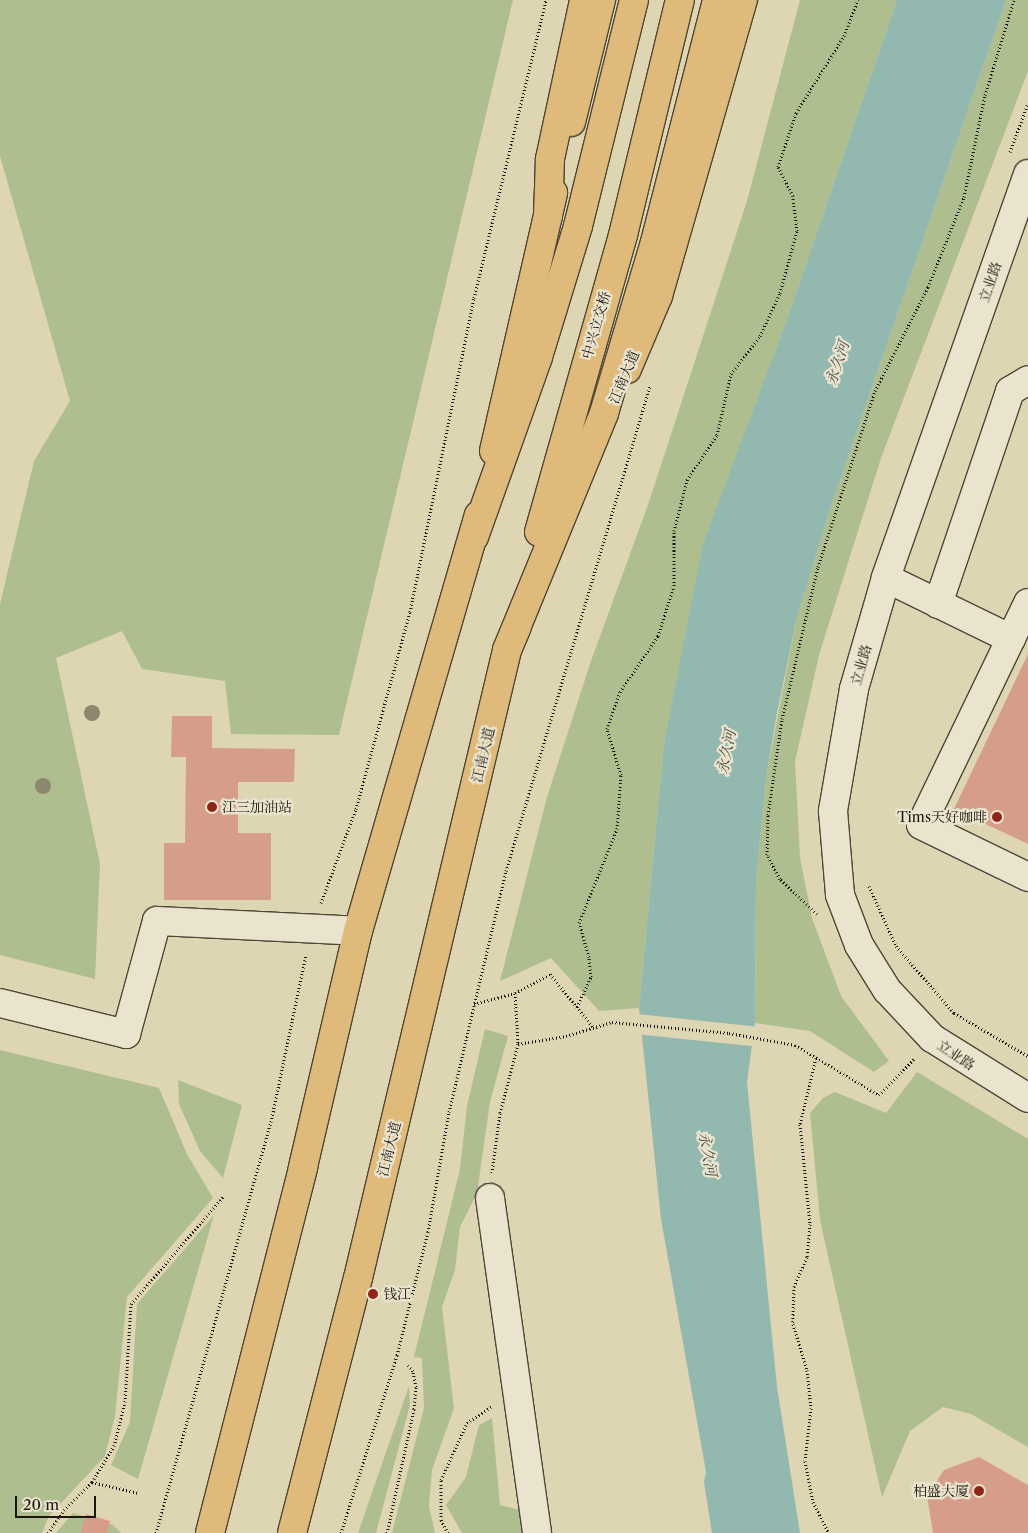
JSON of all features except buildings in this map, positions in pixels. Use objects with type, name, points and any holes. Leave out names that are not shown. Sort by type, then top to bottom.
[{"type":"main road","points":[[548,216],[550,159],[584,0]]},
{"type":"main road","points":[[474,537],[548,216],[601,0]]},
{"type":"main road","points":[[210,1533],[358,931],[474,537],[538,357],[578,226],[634,0]]},
{"type":"main road","name":"中兴立交桥","points":[[507,650],[623,235],[680,0]]},
{"type":"main road","points":[[507,650],[604,413],[655,242],[717,0]]},
{"type":"main road","name":"江南大道","points":[[292,1533],[362,1258],[507,650],[658,296],[743,0]]},
{"type":"street","name":"立业路","points":[[1021,184],[886,578],[854,689],[833,811],[840,895],[859,946],[887,990],[920,1026],[975,1068],[1028,1098]]},
{"type":"street","points":[[938,604],[1010,390],[1028,380]]},
{"type":"street","points":[[886,578],[1011,639]]},
{"type":"street","points":[[1028,603],[921,825],[1028,877]]},
{"type":"street","points":[[0,1003],[126,1034],[157,921],[298,930],[312,927],[358,931]]},
{"type":"street","points":[[490,1198],[537,1533]]},
{"type":"path","points":[[156,1533],[271,1122],[312,927],[356,808],[410,612],[474,298],[546,0]]},
{"type":"path","points":[[577,1007],[591,977],[589,957],[579,922],[617,829],[621,775],[607,729],[620,692],[658,636],[674,586],[674,531],[687,480],[718,435],[731,374],[760,336],[780,292],[797,231],[793,196],[778,167],[796,112],[844,36],[858,0]]},
{"type":"path","points":[[824,920],[802,903],[780,879],[767,855],[768,815],[782,719],[818,567],[875,391],[928,287],[964,197],[985,95],[1014,0]]},
{"type":"path","points":[[1021,184],[1028,103]]},
{"type":"path","points":[[341,1533],[397,1355],[428,1232],[449,1112],[473,1004],[506,871],[651,383]]},
{"type":"path","points":[[867,883],[896,946],[954,1013],[1028,1056]]},
{"type":"path","points":[[473,1004],[515,993],[550,974],[594,1028]]},
{"type":"path","points":[[490,1198],[500,1113],[518,1044],[515,993]]},
{"type":"path","points":[[518,1044],[594,1028],[612,1022],[729,1033],[794,1045],[879,1095],[914,1059]]},
{"type":"path","points":[[908,1052],[920,1064]]},
{"type":"path","points":[[816,1058],[800,1124],[810,1224],[807,1257],[794,1286],[793,1324],[807,1370],[811,1408],[805,1461],[813,1502],[830,1533]]},
{"type":"path","points":[[48,1533],[64,1510],[92,1482],[114,1446],[125,1402],[131,1304],[224,1196]]},
{"type":"path","points":[[387,1533],[414,1409],[416,1387],[413,1371],[408,1365]]},
{"type":"path","points":[[448,1533],[440,1520],[441,1480],[467,1423],[517,1391]]},
{"type":"path","points":[[92,1482],[139,1493]]},
{"type":"green space","points":[[0,0],[513,0],[339,735],[231,734],[225,681],[142,669],[122,631],[56,658],[100,864],[95,979],[0,955],[0,604],[34,461],[70,401],[0,156]]},
{"type":"green space","points":[[800,0],[897,0],[786,322],[704,544],[664,743],[639,1008],[599,1011],[551,958],[500,981],[547,797],[591,661],[649,502],[747,201]]},
{"type":"green space","points":[[1006,0],[1028,0],[1028,71],[881,458],[819,655],[795,762],[800,858],[812,918],[841,996],[889,1061],[874,1072],[810,1031],[755,1023],[756,881],[766,778],[796,621],[830,509]]},
{"type":"green space","points":[[485,1029],[508,1036],[490,1102],[477,1193],[460,1227],[455,1270],[442,1307],[454,1408],[432,1470],[429,1506],[435,1533],[392,1533],[424,1408],[422,1358],[414,1357],[460,1169],[467,1106]]},
{"type":"green space","points":[[0,1050],[159,1088],[187,1154],[213,1198],[127,1297],[115,1416],[105,1456],[49,1516],[42,1533],[0,1533]]},
{"type":"green space","points":[[917,1072],[1028,1139],[1028,1447],[971,1414],[943,1407],[910,1431],[882,1497],[820,1220],[810,1113],[823,1098],[835,1092],[886,1113]]},
{"type":"green space","points":[[178,1080],[242,1105],[223,1178],[200,1151],[179,1104]]},
{"type":"green space","points":[[214,1215],[138,1479],[111,1465],[130,1422],[137,1304]]},
{"type":"green space","points":[[409,1386],[410,1405],[376,1533],[358,1533]]},
{"type":"green space","points":[[492,1418],[500,1505],[520,1510],[522,1533],[462,1533],[446,1505],[466,1477],[479,1425]]},
{"type":"green space","points":[[73,1513],[113,1525],[121,1533],[56,1533]]},
{"type":"water","name":"永久河","points":[[897,0],[1006,0],[830,509],[796,621],[777,713],[766,778],[756,881],[755,1023],[747,1082],[777,1387],[800,1533],[712,1533],[704,1482],[706,1472],[661,1219],[639,1008],[664,743],[703,544],[786,322]]},
{"type":"pier","points":[[637,1014],[757,1027],[755,1047],[635,1034]]},
{"type":"place","name":"江三加油站","points":[[212,807]]},
{"type":"place","name":"Tims天好咖啡","points":[[997,817]]},
{"type":"place","name":"钱江","points":[[373,1294]]},
{"type":"place","name":"柏盛大厦","points":[[979,1491]]}]
